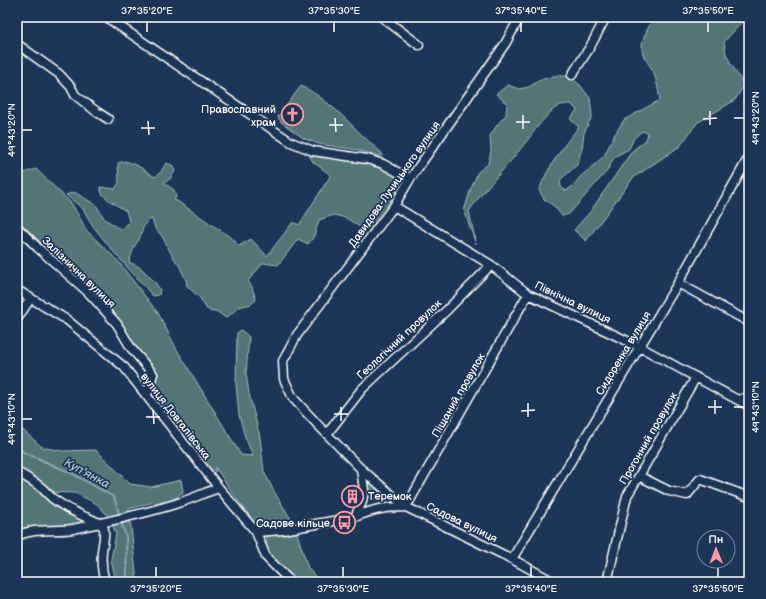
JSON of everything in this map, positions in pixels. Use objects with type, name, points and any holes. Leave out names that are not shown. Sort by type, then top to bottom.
[{"type":"street","points":[[106,17],[291,142],[313,151],[367,159],[382,164],[410,179]]},
{"type":"street","points":[[382,17],[419,45]]},
{"type":"street","name":"Давидова-Лучицького вулиця","points":[[283,361],[297,335],[394,206],[410,179],[505,44],[520,17]]},
{"type":"street","points":[[572,75],[590,47],[606,17]]},
{"type":"street","points":[[17,44],[60,74],[71,87],[75,95],[96,112],[108,119]]},
{"type":"street","name":"Сидоренка вулиця","points":[[512,559],[678,283],[749,157]]},
{"type":"street","name":"Північна вулиця","points":[[394,206],[492,265],[528,294],[640,347],[749,406]]},
{"type":"street","name":"Залізнична вулиця","points":[[17,226],[38,248],[89,293],[117,324],[131,348],[153,374],[147,396]]},
{"type":"street","name":"Геологічний провулок","points":[[327,434],[362,389],[447,310],[492,265]]},
{"type":"street","points":[[678,283],[749,322]]},
{"type":"street","name":"вулиця Довгалівська","points":[[17,290],[67,320],[124,367],[219,488],[256,532],[266,557],[291,582]]},
{"type":"street","name":"Піщаний провулок","points":[[406,508],[528,294]]},
{"type":"street","points":[[17,319],[31,298]]},
{"type":"street","name":"Садова вулиця","points":[[283,361],[284,379],[293,398],[361,469],[406,508],[512,559],[554,582]]},
{"type":"street","name":"Прогонний провулок","points":[[607,582],[627,496],[640,476],[696,376]]},
{"type":"street","points":[[739,400],[749,396]]},
{"type":"street","points":[[355,517],[362,502],[364,490],[361,469]]},
{"type":"street","points":[[17,472],[43,489],[53,499],[74,512],[100,523],[104,529],[102,566],[105,582]]},
{"type":"street","points":[[640,476],[669,491],[687,495],[700,479],[749,497]]},
{"type":"street","points":[[17,536],[41,530],[64,531],[147,512],[182,502],[219,488]]},
{"type":"street","points":[[256,532],[283,530],[355,517],[366,512],[390,507],[406,508]]},
{"type":"green space","points":[[654,17],[749,17],[749,20],[741,23],[724,42],[726,54],[744,85],[735,100],[697,123],[680,146],[633,178],[586,241],[574,230],[590,212],[632,151],[646,140],[648,133],[642,131],[634,138],[629,149],[614,157],[607,171],[569,214],[562,216],[554,206],[544,199],[539,190],[556,157],[579,127],[570,119],[577,110],[571,104],[554,109],[544,119],[469,211],[476,244],[464,211],[478,172],[488,164],[491,151],[490,136],[506,115],[507,104],[496,94],[508,85],[519,89],[529,87],[540,80],[558,75],[570,77],[580,85],[590,98],[592,116],[584,133],[582,148],[577,165],[560,180],[561,187],[566,191],[604,156],[624,120],[660,100],[655,77],[642,50],[644,37]]},
{"type":"green space","points":[[301,86],[313,92],[334,108],[382,153],[382,156],[357,150],[319,144],[303,138],[281,122],[278,117]]},
{"type":"green space","points":[[226,102],[313,151],[366,159],[410,179],[377,229],[363,229],[346,218],[334,215],[319,220],[314,236],[308,244],[298,239],[278,265],[263,263],[248,281],[252,287],[256,300],[251,304],[239,307],[226,318],[216,311],[211,312],[206,308],[200,298],[187,286],[186,280],[179,265],[162,236],[155,228],[152,219],[146,222],[141,236],[134,247],[129,262],[141,268],[155,282],[160,290],[159,295],[153,296],[112,250],[93,226],[83,209],[66,195],[74,192],[96,205],[104,218],[121,229],[126,226],[129,221],[126,211],[102,194],[100,187],[115,189],[119,183],[118,163],[125,161],[135,164],[155,177],[161,172],[166,163],[172,165],[175,171],[171,178],[164,183],[174,190],[176,197],[174,200],[236,241],[235,242],[239,246],[251,239],[267,256],[293,222],[299,225],[331,175],[313,162],[309,155],[259,125]]},
{"type":"green space","points":[[36,169],[72,204],[87,231],[117,260],[158,313],[176,348],[241,455],[253,456],[245,437],[239,415],[236,384],[237,333],[241,330],[249,337],[246,373],[249,394],[260,437],[264,472],[294,524],[308,568],[320,582],[298,582],[280,567],[267,549],[265,529],[254,522],[215,467],[216,472],[205,465],[149,397],[154,383],[113,316],[49,250],[17,220],[17,171],[21,174]]},
{"type":"green space","points":[[17,425],[42,447],[62,451],[96,450],[130,484],[151,487],[181,480],[183,492],[172,501],[150,503],[129,509],[137,582],[116,582],[111,559],[116,534],[109,517],[97,504],[75,493],[47,492],[100,523],[17,536]]},
{"type":"green space","points":[[369,478],[387,494],[387,499],[376,501],[368,496],[366,488]]},
{"type":"waterway","name":"Куп'янка","points":[[17,449],[71,473],[114,497],[120,517]]},
{"type":"waterway","name":"Куп'янка","points":[[121,521],[126,537],[127,582]]},
{"type":"place","name":"Православний храм","points":[[292,115]]},
{"type":"place","name":"Теремок","points":[[352,496]]},
{"type":"place","name":"Садове кільце","points":[[345,523]]}]
